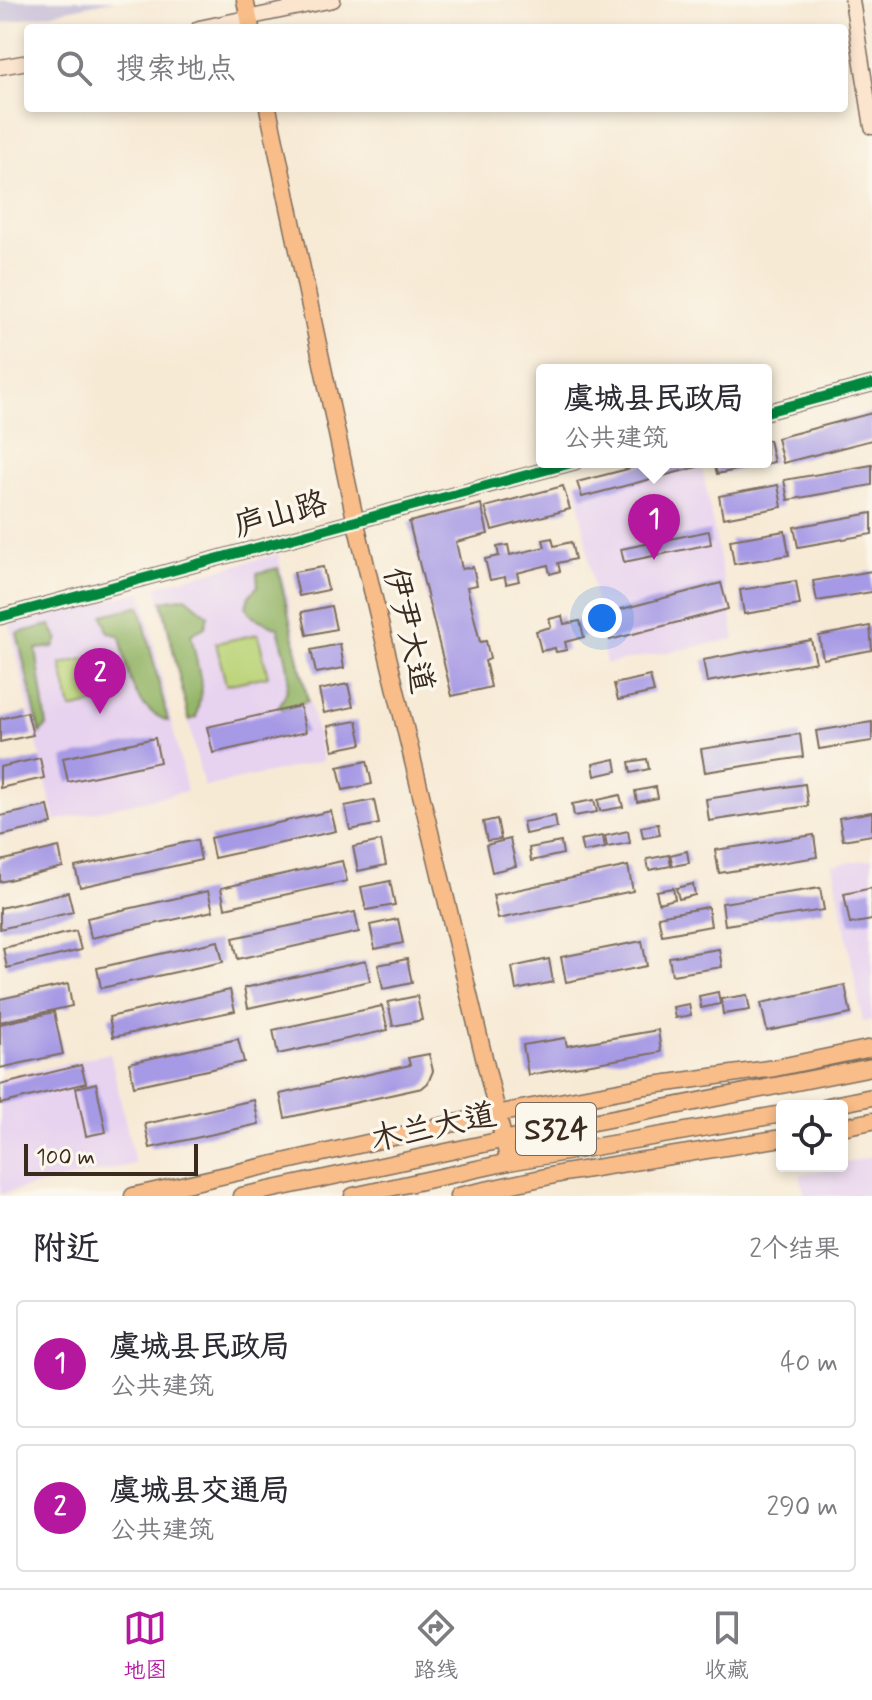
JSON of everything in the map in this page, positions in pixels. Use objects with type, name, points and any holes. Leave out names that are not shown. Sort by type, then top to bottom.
[{"type":"main road","points":[[245,0],[250,23]]},
{"type":"main road","name":"伊尹大道","points":[[269,112],[355,519],[495,1114],[509,1162]]},
{"type":"main road","points":[[133,1196],[495,1114],[646,1086],[775,1068],[872,1048]]},
{"type":"main road","name":"木兰大道","points":[[241,1196],[502,1140],[872,1067]]},
{"type":"main road","points":[[848,1102],[872,1097]]},
{"type":"main road","name":"木兰大道","points":[[353,1196],[509,1162],[776,1115]]},
{"type":"main road","points":[[848,1126],[872,1121]]},
{"type":"main road","points":[[458,1196],[564,1173],[776,1139]]},
{"type":"street","points":[[250,23],[333,0]]},
{"type":"street","points":[[852,0],[872,127]]},
{"type":"street","points":[[0,67],[24,63]]},
{"type":"street","points":[[772,410],[872,384]]},
{"type":"street","name":"庐山路","points":[[0,617],[552,468]]},
{"type":"shaded area","points":[[0,0],[115,0],[0,24]]},
{"type":"shaded area","points":[[625,468],[702,468],[735,639],[606,664],[576,481]]},
{"type":"shaded area","points":[[278,554],[323,761],[204,787],[156,586]]},
{"type":"shaded area","points":[[142,591],[187,791],[55,821],[10,625]]},
{"type":"shaded area","points":[[872,858],[872,1020],[863,1022],[833,865]]},
{"type":"shaded area","points":[[110,1053],[135,1164],[0,1194],[0,1079]]},
{"type":"shaded area","points":[[872,1156],[872,1196],[805,1196],[800,1174],[848,1172],[848,1162]]},
{"type":"green space","points":[[278,568],[308,701],[283,709],[279,706],[287,687],[288,668],[278,628],[253,617],[246,607],[249,596],[258,586],[257,573]]},
{"type":"green space","points":[[186,597],[208,615],[205,627],[191,634],[202,687],[196,718],[189,720],[162,601]]},
{"type":"green space","points":[[140,606],[168,721],[155,715],[138,697],[120,636],[108,632],[103,615]]},
{"type":"green space","points":[[50,625],[58,639],[54,647],[36,649],[47,726],[40,733],[17,633]]},
{"type":"green space","points":[[258,634],[268,676],[226,685],[216,643]]},
{"type":"green space","points":[[106,654],[116,698],[71,709],[61,664]]},
{"type":"building","points":[[872,413],[872,440],[783,463],[777,438]]},
{"type":"building","points":[[872,465],[872,485],[788,500],[784,480]]},
{"type":"building","points":[[632,468],[693,468],[582,497],[577,482]]},
{"type":"building","points":[[716,468],[746,468],[717,474]]},
{"type":"building","points":[[778,485],[782,507],[723,518],[719,496]]},
{"type":"building","points":[[563,486],[570,509],[492,530],[485,507]]},
{"type":"building","points":[[481,504],[488,534],[456,542],[462,569],[473,567],[477,585],[467,587],[480,642],[486,641],[490,659],[485,661],[491,687],[452,696],[409,522]]},
{"type":"building","points":[[872,513],[872,534],[798,547],[794,527]]},
{"type":"building","points":[[709,531],[711,544],[624,562],[621,549]]},
{"type":"building","points":[[785,531],[789,555],[734,564],[730,540]]},
{"type":"building","points":[[552,538],[554,546],[571,542],[575,559],[558,563],[560,571],[550,574],[548,565],[517,573],[519,581],[506,584],[505,577],[490,580],[485,559],[499,556],[497,547],[508,545],[510,555],[545,547],[543,540]]},
{"type":"building","points":[[323,567],[328,590],[299,596],[294,572]]},
{"type":"building","points":[[872,571],[872,592],[817,601],[813,581]]},
{"type":"building","points":[[796,581],[800,605],[744,614],[740,590]]},
{"type":"building","points":[[721,583],[728,609],[610,640],[603,614]]},
{"type":"building","points":[[331,606],[336,629],[307,635],[302,612]]},
{"type":"building","points":[[562,616],[564,624],[580,621],[584,637],[565,642],[567,650],[556,652],[555,648],[541,651],[536,631],[551,627],[549,619]]},
{"type":"building","points":[[870,626],[872,650],[823,659],[819,636]]},
{"type":"building","points":[[811,640],[816,662],[707,682],[703,660]]},
{"type":"building","points":[[340,644],[344,668],[316,673],[311,650]]},
{"type":"building","points":[[650,676],[654,692],[618,700],[614,684]]},
{"type":"building","points":[[348,684],[353,707],[324,713],[319,690]]},
{"type":"building","points":[[300,706],[306,732],[213,753],[207,727]]},
{"type":"building","points":[[27,712],[33,735],[0,742],[0,719]]},
{"type":"building","points":[[357,721],[362,744],[333,750],[328,726]]},
{"type":"building","points":[[872,722],[872,741],[819,749],[816,731]]},
{"type":"building","points":[[800,734],[803,757],[705,772],[701,749]]},
{"type":"building","points":[[155,738],[160,762],[68,782],[63,758]]},
{"type":"building","points":[[40,758],[44,778],[0,788],[0,767]]},
{"type":"building","points":[[615,759],[617,771],[595,776],[593,764]]},
{"type":"building","points":[[647,759],[649,769],[631,773],[629,762]]},
{"type":"building","points":[[367,761],[372,784],[343,790],[338,767]]},
{"type":"building","points":[[805,784],[808,806],[709,821],[706,799]]},
{"type":"building","points":[[656,787],[658,798],[637,802],[635,791]]},
{"type":"building","points":[[620,795],[623,807],[600,811],[598,800]]},
{"type":"building","points":[[374,800],[379,824],[350,830],[345,806]]},
{"type":"building","points":[[594,800],[597,812],[574,816],[572,804]]},
{"type":"building","points":[[48,806],[52,824],[0,836],[0,816]]},
{"type":"building","points":[[331,811],[336,831],[214,858],[210,838]]},
{"type":"building","points":[[872,812],[872,835],[843,840],[839,818]]},
{"type":"building","points":[[555,816],[557,828],[525,834],[523,822]]},
{"type":"building","points":[[497,819],[501,839],[487,841],[483,822]]},
{"type":"building","points":[[658,824],[660,835],[643,838],[641,827]]},
{"type":"building","points":[[628,831],[630,843],[607,847],[605,836]]},
{"type":"building","points":[[814,835],[817,857],[719,873],[715,850]]},
{"type":"building","points":[[603,836],[605,848],[583,852],[580,840]]},
{"type":"building","points":[[510,839],[516,866],[492,872],[486,845]]},
{"type":"building","points":[[197,840],[201,860],[80,887],[75,867]]},
{"type":"building","points":[[381,841],[386,865],[358,871],[353,847]]},
{"type":"building","points":[[561,842],[563,854],[531,861],[529,848]]},
{"type":"building","points":[[59,847],[63,867],[0,882],[0,861]]},
{"type":"building","points":[[687,851],[689,863],[673,866],[670,855]]},
{"type":"building","points":[[669,855],[671,866],[649,870],[647,859]]},
{"type":"building","points":[[342,861],[347,881],[225,908],[221,888]]},
{"type":"building","points":[[628,866],[633,891],[498,919],[493,895]]},
{"type":"building","points":[[390,881],[395,905],[366,910],[361,887]]},
{"type":"building","points":[[693,884],[695,895],[679,899],[676,888]]},
{"type":"building","points":[[673,888],[675,899],[659,903],[656,891]]},
{"type":"building","points":[[820,888],[824,910],[725,925],[722,903]]},
{"type":"building","points":[[872,888],[872,920],[850,924],[844,894]]},
{"type":"building","points":[[208,891],[213,911],[91,938],[87,918]]},
{"type":"building","points":[[68,892],[73,912],[0,929],[0,908]]},
{"type":"building","points":[[708,907],[711,926],[662,935],[658,916]]},
{"type":"building","points":[[355,912],[359,932],[238,959],[233,938]]},
{"type":"building","points":[[398,919],[403,943],[375,949],[370,925]]},
{"type":"building","points":[[76,931],[81,950],[7,968],[3,948]]},
{"type":"building","points":[[218,941],[223,962],[101,988],[97,968]]},
{"type":"building","points":[[642,941],[647,966],[566,982],[561,957]]},
{"type":"building","points":[[719,949],[722,967],[672,975],[669,957]]},
{"type":"building","points":[[407,959],[412,983],[383,989],[378,965]]},
{"type":"building","points":[[549,959],[553,982],[516,990],[512,967]]},
{"type":"building","points":[[366,961],[370,981],[248,1008],[244,988]]},
{"type":"building","points":[[68,984],[72,1006],[0,1022],[0,999]]},
{"type":"building","points":[[845,985],[851,1014],[767,1031],[761,1003]]},
{"type":"building","points":[[230,990],[235,1011],[113,1037],[109,1017]]},
{"type":"building","points":[[718,992],[720,1004],[701,1008],[699,996]]},
{"type":"building","points":[[747,995],[750,1010],[723,1014],[721,999]]},
{"type":"building","points":[[417,996],[422,1020],[393,1026],[388,1002]]},
{"type":"building","points":[[689,1004],[691,1015],[675,1018],[673,1007]]},
{"type":"building","points":[[382,1006],[388,1030],[278,1054],[273,1030]]},
{"type":"building","points":[[54,1012],[63,1054],[0,1068],[0,1024]]},
{"type":"building","points":[[658,1030],[661,1052],[528,1075],[523,1045],[565,1038],[567,1046]]},
{"type":"building","points":[[238,1039],[244,1062],[134,1086],[129,1063]]},
{"type":"building","points":[[429,1054],[433,1071],[422,1088],[285,1118],[280,1094],[410,1065],[408,1058]]},
{"type":"building","points":[[81,1065],[86,1083],[0,1104],[0,1085]]},
{"type":"building","points":[[96,1083],[106,1132],[86,1136],[76,1088]]},
{"type":"building","points":[[254,1100],[259,1124],[150,1148],[145,1124]]},
{"type":"cycle path","points":[[772,410],[872,384]]},
{"type":"cycle path","points":[[0,617],[553,468]]},
{"type":"place","name":"虞城县民政局","points":[[654,560]]},
{"type":"place","name":"虞城县交通局","points":[[100,714]]}]
